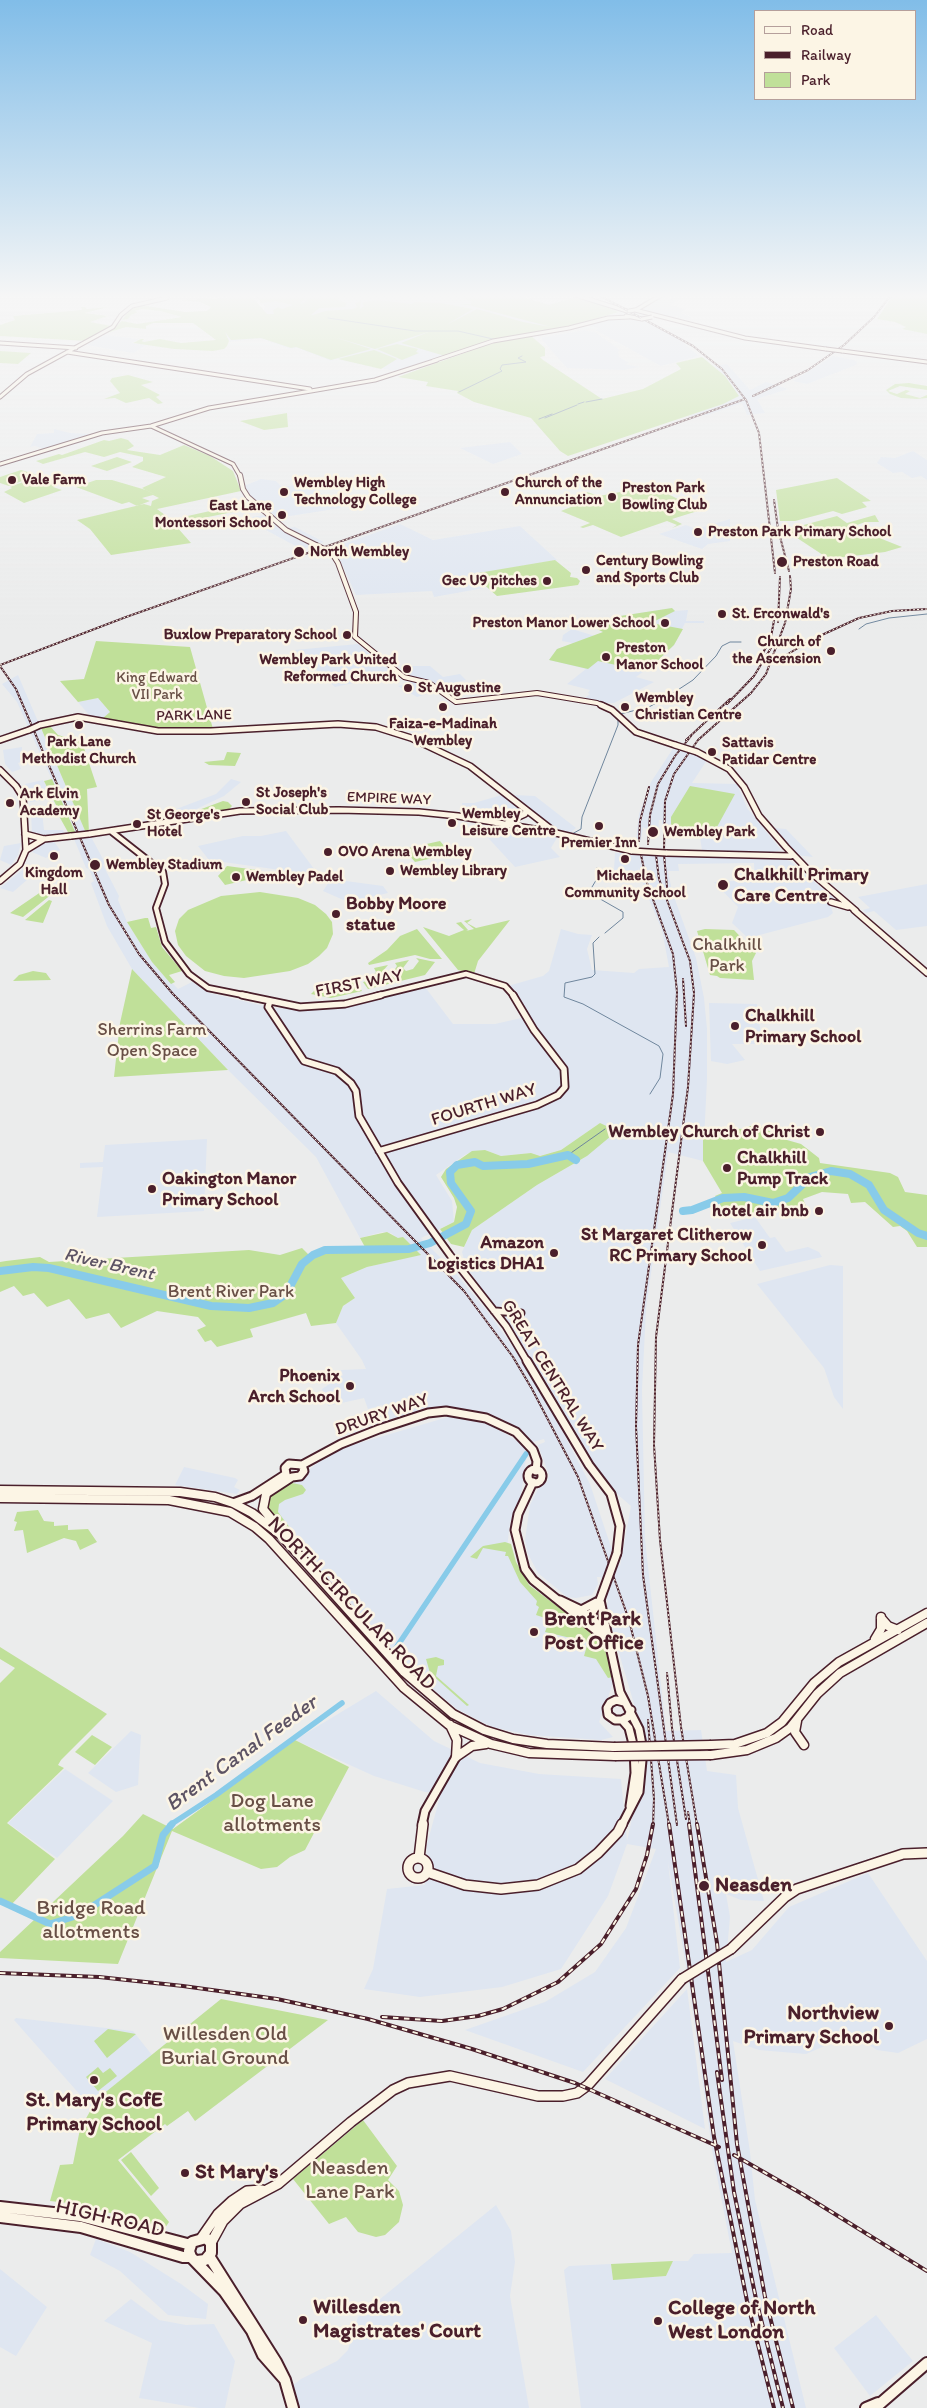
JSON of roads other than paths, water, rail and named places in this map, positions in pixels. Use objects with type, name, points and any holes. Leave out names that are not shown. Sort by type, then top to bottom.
[{"type":"main road","points":[[0,464],[100,433],[151,426],[219,406]]},
{"type":"main road","points":[[157,429],[162,423]]},
{"type":"main road","points":[[151,426],[233,464],[240,474],[243,489],[248,497],[286,530],[333,555],[338,563],[356,612],[355,637],[399,673],[429,684],[456,702],[501,695],[545,693],[597,703],[619,715],[636,732],[713,759],[735,775],[744,787],[752,806],[786,848],[808,870],[927,973]]},
{"type":"main road","points":[[141,428],[157,429]]},
{"type":"main road","name":"PARK LANE","points":[[0,740],[40,726],[78,717],[99,718],[158,731],[303,725],[359,725],[388,730],[411,738],[477,770],[542,824],[556,833]]},
{"type":"main road","points":[[0,770],[16,786],[23,797],[26,850],[20,864],[0,881]]},
{"type":"main road","name":"EMPIRE WAY","points":[[44,839],[154,826],[240,810],[406,811],[516,822],[556,833]]},
{"type":"main road","points":[[516,822],[526,810]]},
{"type":"main road","points":[[522,815],[532,815]]},
{"type":"main road","points":[[535,828],[542,826],[542,824]]},
{"type":"main road","name":"FIRST WAY","points":[[112,832],[164,874],[165,884],[156,908],[157,918],[167,946],[189,974],[213,990],[270,1002],[305,1007],[332,1007],[466,974],[505,986],[518,1000],[534,1030],[564,1069]]},
{"type":"main road","points":[[556,833],[632,852],[791,856]]},
{"type":"main road","points":[[25,834],[44,839]]},
{"type":"main road","points":[[26,850],[44,839]]},
{"type":"main road","points":[[777,856],[786,848]]},
{"type":"main road","points":[[786,848],[807,873],[856,911]]},
{"type":"main road","points":[[777,856],[798,864]]},
{"type":"main road","points":[[831,902],[848,906]]},
{"type":"main road","name":"GREAT CENTRAL WAY","points":[[270,1002],[268,1007],[306,1063],[345,1075],[356,1091],[359,1116],[378,1150],[432,1230],[520,1348],[589,1465],[611,1494],[620,1526],[617,1553],[600,1600],[586,1617]]},
{"type":"main road","name":"FOURTH WAY","points":[[378,1150],[548,1100],[565,1088],[564,1069]]},
{"type":"main road","points":[[493,1311],[522,1313]]},
{"type":"main road","name":"DRURY WAY","points":[[302,1466],[341,1444],[428,1413],[446,1411],[486,1418],[516,1432],[533,1450],[537,1461],[536,1470],[530,1472],[527,1476],[533,1482],[518,1514],[515,1530],[521,1560],[529,1575],[560,1600],[566,1608],[586,1617]]},
{"type":"main road","points":[[233,1502],[252,1496],[289,1475],[303,1473],[302,1466],[296,1463],[289,1464],[285,1468],[289,1475]]},
{"type":"main road","points":[[289,1475],[266,1494],[263,1509],[285,1533],[289,1543]]},
{"type":"main road","name":"NORTH CIRCULAR ROAD","points":[[0,1490],[180,1492],[215,1497],[233,1502],[261,1519],[289,1543],[404,1672],[425,1692],[453,1714],[484,1730],[514,1739],[556,1745],[614,1747],[736,1744],[767,1733],[788,1716],[805,1693],[831,1668],[870,1643],[898,1630],[927,1613]]},
{"type":"main road","name":"NORTH CIRCULAR ROAD","points":[[0,1498],[169,1500],[219,1508],[241,1518],[261,1532],[279,1549],[404,1688],[449,1725],[491,1744],[529,1752],[615,1756],[711,1755],[739,1752],[762,1745],[782,1734],[840,1673],[927,1623]]},
{"type":"main road","points":[[560,1600],[582,1610],[586,1617],[609,1638]]},
{"type":"main road","points":[[427,1872],[445,1880],[465,1885],[501,1889],[522,1888],[555,1880],[578,1869],[598,1854],[618,1832],[630,1806],[635,1803],[639,1792],[643,1768],[639,1729],[631,1710],[624,1702],[619,1688],[618,1674],[601,1611],[600,1600],[582,1610]]},
{"type":"main road","points":[[870,1643],[878,1636],[881,1617],[888,1626],[898,1630]]},
{"type":"main road","points":[[619,1688],[607,1708],[608,1715],[615,1720],[622,1720],[628,1717],[631,1710]]},
{"type":"main road","points":[[612,1702],[624,1702]]},
{"type":"main road","points":[[622,1720],[629,1728],[634,1748],[635,1773],[628,1801],[630,1806]]},
{"type":"main road","points":[[797,1720],[795,1732],[804,1745]]},
{"type":"main road","points":[[449,1725],[457,1740],[456,1757]]},
{"type":"main road","points":[[420,1858],[419,1844],[426,1811],[440,1782],[456,1757],[472,1746],[491,1744]]},
{"type":"main road","points":[[206,2240],[230,2212],[264,2190],[278,2184],[350,2122],[393,2090],[418,2079],[450,2076],[538,2096],[563,2096],[577,2093],[588,2085],[682,1980],[731,1949],[785,1897],[797,1889],[826,1878],[851,1873],[903,1854],[927,1853]]},
{"type":"main road","points":[[420,1858],[410,1861],[408,1872],[415,1877],[423,1876],[427,1872]]},
{"type":"main road","points":[[420,1858],[426,1862],[427,1872]]},
{"type":"main road","points":[[0,2207],[21,2214]]},
{"type":"main road","points":[[0,2217],[21,2214]]},
{"type":"main road","name":"HIGH ROAD","points":[[21,2214],[80,2216],[191,2245]]},
{"type":"main road","name":"HIGH ROAD","points":[[21,2214],[81,2227],[194,2259]]},
{"type":"main road","points":[[194,2259],[205,2260],[209,2256],[212,2250],[206,2240],[197,2238],[191,2245],[194,2259],[224,2291],[252,2331],[263,2355],[285,2380]]},
{"type":"main road","points":[[209,2256],[263,2339],[285,2380],[293,2408]]},
{"type":"main road","points":[[866,2408],[876,2406],[927,2363]]},
{"type":"waterway","points":[[545,418],[574,406]]},
{"type":"waterway","points":[[539,419],[552,414]]},
{"type":"waterway","points":[[859,629],[866,624],[889,618],[927,614]]},
{"type":"waterway","points":[[620,714],[649,707],[667,697],[693,680],[716,656],[722,646],[730,642],[741,642]]},
{"type":"waterway","points":[[572,834],[581,829],[582,817],[618,725],[618,717]]},
{"type":"waterway","points":[[592,887],[598,877],[597,868]]},
{"type":"waterway","points":[[595,896],[623,912],[623,918],[605,933]]},
{"type":"waterway","points":[[599,937],[593,943],[595,974],[592,977],[565,983],[564,997],[583,1004],[659,1046],[663,1054],[660,1078],[650,1094]]},
{"type":"waterway","points":[[568,1155],[605,1129]]},
{"type":"waterway","name":"River Brent","points":[[0,1271],[33,1267],[49,1268],[211,1306],[249,1308],[273,1303],[286,1294],[302,1264],[313,1255],[325,1250],[409,1249],[430,1243],[466,1224],[471,1211],[451,1183],[450,1172],[457,1165],[475,1162],[483,1166],[528,1164],[568,1155],[576,1160]]},
{"type":"waterway","name":"River Brent","points":[[683,1211],[692,1210],[723,1198],[744,1197],[773,1203],[788,1198],[810,1177],[831,1171],[850,1174],[869,1185],[884,1210],[918,1233],[927,1236]]},
{"type":"waterway","name":"Brent Canal Feeder","points":[[396,1648],[526,1454]]},
{"type":"waterway","name":"Brent Canal Feeder","points":[[170,1825],[216,1795],[342,1703]]},
{"type":"waterway","name":"Brent Canal Feeder","points":[[0,1901],[50,1924],[79,1915],[155,1866],[163,1835],[172,1824]]},
{"type":"railway","points":[[0,665],[126,617],[724,406]]},
{"type":"railway","points":[[749,406],[759,433],[775,573]]},
{"type":"railway","points":[[774,500],[778,529],[789,571]]},
{"type":"railway","points":[[664,850],[665,801],[674,774],[698,740],[751,693],[766,674],[785,623],[791,589],[790,576]]},
{"type":"railway","points":[[778,622],[780,577]]},
{"type":"railway","points":[[773,663],[813,639],[859,618],[892,611],[927,609]]},
{"type":"railway","points":[[763,653],[771,637],[775,615]]},
{"type":"railway","points":[[727,704],[754,676],[771,648]]},
{"type":"railway","points":[[0,666],[16,689],[109,905],[139,954],[173,994],[464,1291],[513,1357],[532,1389],[578,1477],[629,1620],[648,1696],[669,1825]]},
{"type":"railway","points":[[686,740],[730,699]]},
{"type":"railway","points":[[648,844],[650,815],[658,784],[675,756],[691,736]]},
{"type":"railway","points":[[639,841],[640,821],[649,787]]},
{"type":"railway","points":[[641,855],[647,883],[673,954],[677,992],[673,1094],[638,1345],[636,1426],[643,1575],[677,1825]]},
{"type":"railway","points":[[656,855],[659,879],[690,961],[694,993],[688,1087],[656,1337],[654,1445],[660,1540],[681,1727],[697,1825]]},
{"type":"railway","points":[[664,855],[667,887]]},
{"type":"railway","points":[[683,979],[686,1026]]},
{"type":"railway","points":[[667,1673],[672,1728],[686,1819]]},
{"type":"railway","points":[[648,1720],[654,1799],[653,1825]]},
{"type":"railway","points":[[688,1812],[690,1825]]},
{"type":"railway","points":[[382,2017],[442,2021],[478,2016],[503,2009],[558,1982],[601,1944],[636,1889],[647,1855],[653,1824]]},
{"type":"railway","points":[[669,1824],[716,2146]]},
{"type":"railway","points":[[689,1824],[722,2080]]},
{"type":"railway","points":[[697,1824],[717,1943],[740,2158]]},
{"type":"railway","points":[[0,1973],[99,1977],[183,1986],[277,1999],[368,2019],[472,2049],[575,2083],[716,2146]]},
{"type":"railway","points":[[717,2072],[734,2192],[756,2299],[783,2408]]},
{"type":"railway","points":[[716,2146],[747,2301],[774,2408]]},
{"type":"railway","points":[[734,2155],[740,2158]]},
{"type":"railway","points":[[740,2158],[804,2195],[927,2271]]},
{"type":"railway","points":[[740,2158],[765,2297],[793,2408]]},
{"type":"place","name":"Vale Farm","points":[[12,480]]},
{"type":"place","name":"Wembley High Technology College","points":[[284,492]]},
{"type":"place","name":"Church of the Annunciation","points":[[505,492]]},
{"type":"place","name":"Preston Park Bowling Club","points":[[612,497]]},
{"type":"place","name":"East Lane Montessori School","points":[[282,515]]},
{"type":"place","name":"Preston Park Primary School","points":[[698,532]]},
{"type":"place","name":"North Wembley","points":[[299,552]]},
{"type":"place","name":"Preston Road","points":[[782,562]]},
{"type":"place","name":"Century Bowling and Sports Club","points":[[586,570]]},
{"type":"place","name":"Gec U9 pitches","points":[[547,581]]},
{"type":"place","name":"St. Erconwald's","points":[[722,614]]},
{"type":"place","name":"Preston Manor Lower School","points":[[665,623]]},
{"type":"place","name":"Buxlow Preparatory School","points":[[347,635]]},
{"type":"place","name":"Church of the Ascension","points":[[831,651]]},
{"type":"place","name":"Preston Manor School","points":[[606,657]]},
{"type":"place","name":"Wembley Park United Reformed Church","points":[[407,669]]},
{"type":"place","name":"St Augustine","points":[[408,688]]},
{"type":"place","name":"Faiza-e-Madinah Wembley","points":[[443,707]]},
{"type":"place","name":"Wembley Christian Centre","points":[[625,707]]},
{"type":"place","name":"Park Lane Methodist Church","points":[[79,725]]},
{"type":"place","name":"Sattavis Patidar Centre","points":[[712,752]]},
{"type":"place","name":"St Joseph's Social Club","points":[[246,802]]},
{"type":"place","name":"Ark Elvin Academy","points":[[10,803]]},
{"type":"place","name":"Wembley Leisure Centre","points":[[452,823]]},
{"type":"place","name":"St George's Hotel","points":[[137,824]]},
{"type":"place","name":"Premier Inn","points":[[599,826]]},
{"type":"place","name":"Wembley Park","points":[[653,832]]},
{"type":"place","name":"OVO Arena Wembley","points":[[328,852]]},
{"type":"place","name":"Kingdom Hall","points":[[54,856]]},
{"type":"place","name":"Michaela Community School","points":[[625,859]]},
{"type":"place","name":"Wembley Stadium","points":[[95,865]]},
{"type":"place","name":"Wembley Library","points":[[390,871]]},
{"type":"place","name":"Wembley Padel","points":[[236,877]]},
{"type":"place","name":"Chalkhill Primary Care Centre","points":[[723,885]]},
{"type":"place","name":"Bobby Moore statue","points":[[336,914]]},
{"type":"place","name":"Chalkhill Primary School","points":[[735,1026]]},
{"type":"place","name":"Wembley Church of Christ","points":[[820,1132]]},
{"type":"place","name":"Chalkhill Pump Track","points":[[727,1168]]},
{"type":"place","name":"Oakington Manor Primary School","points":[[152,1189]]},
{"type":"place","name":"hotel air bnb","points":[[819,1211]]},
{"type":"place","name":"St Margaret Clitherow RC Primary School","points":[[762,1245]]},
{"type":"place","name":"Amazon Logistics DHA1","points":[[554,1253]]},
{"type":"place","name":"Phoenix Arch School","points":[[350,1386]]},
{"type":"place","name":"Brent Park Post Office","points":[[534,1632]]},
{"type":"place","name":"Neasden","points":[[704,1886]]},
{"type":"place","name":"Northview Primary School","points":[[889,2026]]},
{"type":"place","name":"St. Mary's CofE Primary School","points":[[94,2080]]},
{"type":"place","name":"St Mary's","points":[[185,2173]]},
{"type":"place","name":"Willesden Magistrates' Court","points":[[303,2320]]},
{"type":"place","name":"College of North West London","points":[[658,2321]]},
{"type":"park label","name":"King Edward VII Park","points":[[157,686]]},
{"type":"park label","name":"Chalkhill Park","points":[[727,955]]},
{"type":"park label","name":"Sherrins Farm Open Space","points":[[152,1040]]},
{"type":"park label","name":"Brent River Park","points":[[231,1292]]},
{"type":"park label","name":"Dog Lane allotments","points":[[272,1814]]},
{"type":"park label","name":"Bridge Road allotments","points":[[91,1921]]},
{"type":"park label","name":"Willesden Old Burial Ground","points":[[225,2047]]},
{"type":"park label","name":"Neasden Lane Park","points":[[350,2181]]}]
